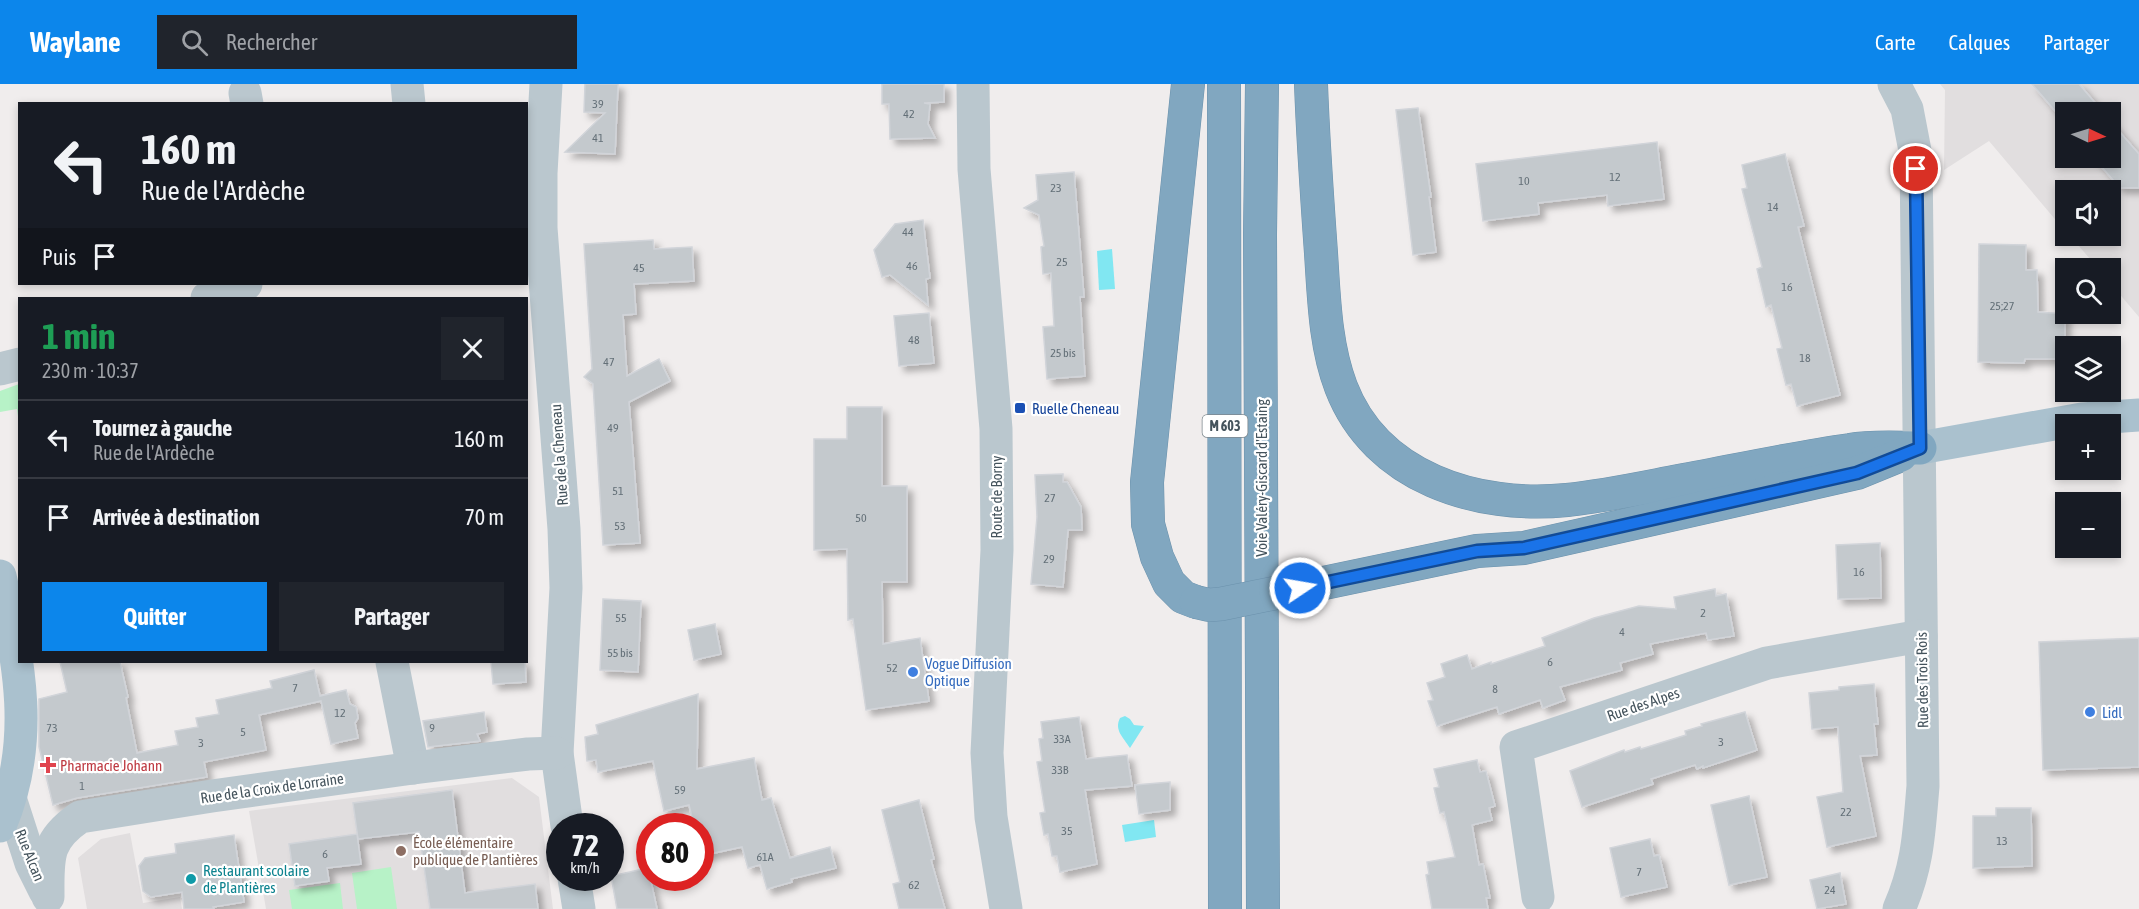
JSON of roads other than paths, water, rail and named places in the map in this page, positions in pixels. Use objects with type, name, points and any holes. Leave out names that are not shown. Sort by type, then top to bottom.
[{"type":"highway","points":[[1188,84],[1147,482],[1148,524],[1157,557],[1169,583],[1183,597],[1209,605],[1221,604],[1477,551],[1524,548],[1857,473],[1920,448]]},
{"type":"highway","name":"M 603","points":[[1224,84],[1225,909]]},
{"type":"highway","name":"Voie Valéry-Giscard d'Estaing","points":[[1262,84],[1260,257],[1263,909]]},
{"type":"highway","points":[[1311,84],[1324,303],[1330,348],[1338,377],[1357,420],[1383,451],[1424,478],[1467,494],[1512,500],[1566,500],[1852,449],[1920,448]]},
{"type":"main road","points":[[1920,448],[2082,420],[2139,415]]},
{"type":"main road","points":[[0,576],[18,664],[22,714],[20,756],[5,813]]},
{"type":"street","points":[[407,84],[409,102]]},
{"type":"street","name":"Rue de la Cheneau","points":[[546,84],[534,202],[541,228],[564,529],[566,588],[557,753],[565,813]]},
{"type":"street","name":"Route de Borny","points":[[973,84],[974,169],[996,429],[997,550],[987,753],[992,817],[1006,909]]},
{"type":"street","name":"Rue des Trois Rois","points":[[1894,84],[1907,110],[1916,156],[1923,786],[1916,860],[1899,909]]},
{"type":"street","points":[[210,297],[243,285]]},
{"type":"street","points":[[0,369],[18,364]]},
{"type":"street","name":"Rue des Alpes","points":[[1538,897],[1515,747],[1767,663],[1921,636]]},
{"type":"street","points":[[392,663],[413,768]]},
{"type":"street","name":"Rue de la Croix de Lorraine","points":[[49,903],[48,858],[61,830],[80,817],[413,768],[528,754],[557,753]]},
{"type":"street","name":"Rue Alcan","points":[[5,813],[49,903]]},
{"type":"street","points":[[576,891],[579,909]]},
{"type":"water","points":[[1112,249],[1115,289],[1099,290],[1097,251]]},
{"type":"water","points":[[1125,716],[1134,725],[1144,726],[1130,748],[1118,726],[1120,718]]},
{"type":"water","points":[[1154,820],[1156,837],[1125,842],[1122,825]]},
{"type":"place","name":"Ruelle Cheneau","points":[[1020,408]]},
{"type":"place","name":"Vogue Diffusion Optique","points":[[913,672]]},
{"type":"place","name":"Lidl","points":[[2090,712]]},
{"type":"place","name":"Pharmacie Johann","points":[[48,765]]},
{"type":"place","name":"École élémentaire publique de Plantières","points":[[401,851]]},
{"type":"place","name":"Restaurant scolaire de Plantières","points":[[191,879]]}]
